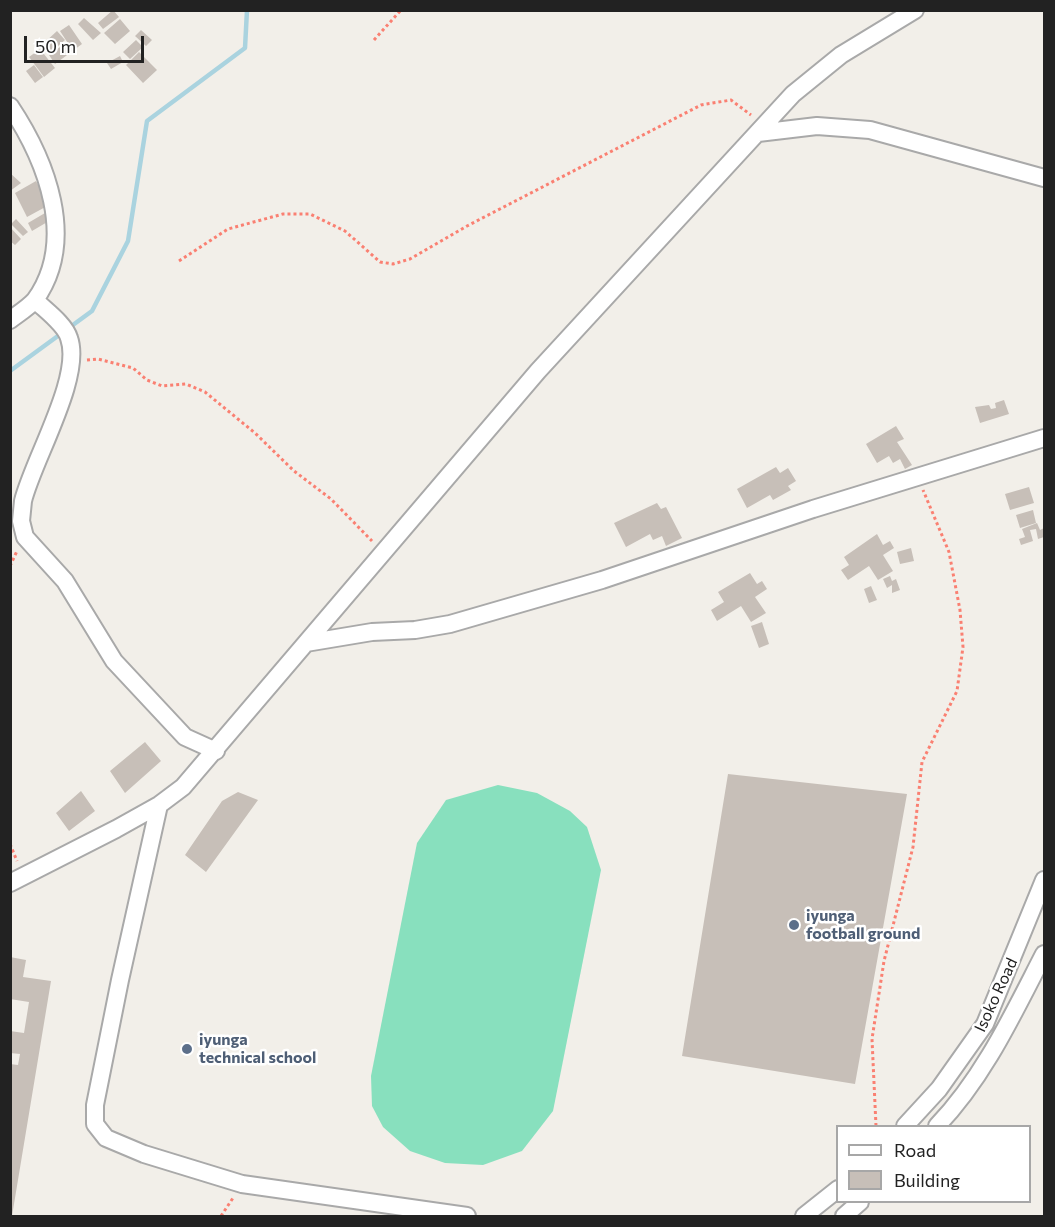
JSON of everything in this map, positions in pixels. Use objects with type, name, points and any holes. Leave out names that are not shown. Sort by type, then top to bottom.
[{"type":"street","points":[[10,883],[159,805],[183,787],[538,371],[761,130],[814,76],[868,37],[915,10]]},
{"type":"street","points":[[10,106],[36,148],[55,209],[53,255],[35,300],[10,320]]},
{"type":"street","points":[[761,130],[817,126],[870,130],[1044,178]]},
{"type":"street","points":[[35,300],[69,336],[70,360],[60,406],[27,487],[21,513],[22,528],[32,546],[65,581],[114,661],[184,737],[216,751]]},
{"type":"street","points":[[306,643],[372,632],[415,630],[450,624],[602,580],[1044,438]]},
{"type":"street","points":[[159,805],[120,980],[95,1105],[95,1124],[106,1138],[144,1154],[242,1184],[467,1216]]},
{"type":"street","name":"Isoko Road","points":[[906,1125],[939,1089],[985,1024],[1044,880]]},
{"type":"street","points":[[938,1125],[960,1100],[985,1064],[1044,954]]},
{"type":"street","points":[[804,1216],[836,1190]]},
{"type":"street","points":[[844,1216],[859,1203]]},
{"type":"path","points":[[374,40],[401,10]]},
{"type":"path","points":[[179,261],[228,229],[283,214],[310,214],[345,231],[380,262],[393,264],[410,259],[467,226],[701,105],[730,99],[761,130]]},
{"type":"path","points":[[70,360],[98,359],[116,363],[133,368],[155,384],[162,386],[186,384],[205,392],[255,433],[294,471],[331,499],[383,553]]},
{"type":"path","points":[[876,1125],[872,1039],[884,961],[913,847],[922,762],[957,691],[963,647],[960,610],[949,552],[918,477]]},
{"type":"path","points":[[221,1216],[242,1184]]},
{"type":"green space","points":[[498,785],[537,793],[570,811],[587,827],[601,870],[553,1111],[522,1151],[483,1165],[445,1163],[410,1151],[383,1127],[372,1106],[371,1076],[417,843],[446,800]]},
{"type":"building","points":[[113,10],[119,17],[103,29],[98,23]]},
{"type":"building","points":[[84,18],[101,33],[93,40],[78,24]]},
{"type":"building","points":[[120,19],[130,31],[115,44],[104,33]]},
{"type":"building","points":[[69,25],[82,44],[55,64],[49,55],[67,42],[71,48],[60,31]]},
{"type":"building","points":[[141,30],[152,40],[146,46],[135,36]]},
{"type":"building","points":[[57,31],[65,40],[51,52],[44,43]]},
{"type":"building","points":[[136,40],[143,47],[130,59],[123,52]]},
{"type":"building","points":[[40,49],[55,68],[44,77],[29,57]]},
{"type":"building","points":[[139,52],[157,70],[143,83],[126,65]]},
{"type":"building","points":[[120,56],[123,62],[111,69],[107,63]]},
{"type":"building","points":[[34,65],[43,77],[35,83],[26,71]]},
{"type":"building","points":[[10,173],[21,183],[10,191]]},
{"type":"building","points":[[36,181],[49,205],[27,217],[15,193]]},
{"type":"building","points":[[45,213],[49,221],[32,231],[28,223]]},
{"type":"building","points":[[16,219],[28,232],[23,236],[11,224]]},
{"type":"building","points":[[10,227],[21,239],[15,245],[10,241]]},
{"type":"building","points":[[1004,400],[1009,414],[980,423],[975,407],[989,405],[991,409],[996,408],[995,403]]},
{"type":"building","points":[[896,426],[904,439],[897,442],[912,465],[905,469],[900,459],[893,463],[889,456],[877,463],[866,444]]},
{"type":"building","points":[[776,467],[780,473],[788,468],[796,481],[788,486],[791,490],[773,500],[770,495],[747,508],[737,489]]},
{"type":"building","points":[[1029,487],[1034,503],[1010,510],[1005,494]]},
{"type":"building","points":[[657,503],[661,509],[666,507],[682,538],[666,546],[662,536],[653,540],[650,534],[626,547],[614,523]]},
{"type":"building","points":[[1033,510],[1036,523],[1020,528],[1016,515]]},
{"type":"building","points":[[1037,523],[1040,530],[1044,528],[1044,537],[1038,539],[1036,529],[1030,530],[1033,541],[1021,545],[1019,539],[1025,537],[1022,529]]},
{"type":"building","points":[[877,534],[883,545],[890,541],[894,548],[883,555],[893,571],[878,580],[869,566],[848,580],[841,570],[849,565],[844,557]]},
{"type":"building","points":[[911,548],[914,561],[900,564],[897,552]]},
{"type":"building","points":[[750,573],[757,584],[762,581],[767,589],[755,597],[766,613],[751,622],[741,606],[717,621],[711,610],[724,602],[718,592]]},
{"type":"building","points":[[890,576],[892,581],[896,579],[900,590],[892,593],[892,585],[887,588],[883,579]]},
{"type":"building","points":[[871,586],[877,600],[869,603],[864,589]]},
{"type":"building","points":[[762,622],[769,644],[759,648],[751,626]]},
{"type":"building","points":[[145,742],[161,761],[125,793],[110,771]]},
{"type":"building","name":"iyunga football ground","points":[[728,774],[907,794],[855,1084],[682,1056]]},
{"type":"building","points":[[81,791],[95,811],[69,831],[56,813]]},
{"type":"building","points":[[238,792],[258,800],[206,872],[185,855],[222,801]]},
{"type":"building","points":[[10,957],[26,960],[23,977],[51,981],[12,1216],[10,1064],[18,1065],[20,1054],[10,1053],[10,1031],[24,1033],[29,1002],[10,999]]},
{"type":"waterway","points":[[10,371],[92,311],[128,241],[147,121],[245,48],[247,10]]},
{"type":"place","name":"iyunga football ground","points":[[794,925]]},
{"type":"place","name":"iyunga technical school","points":[[187,1049]]}]
